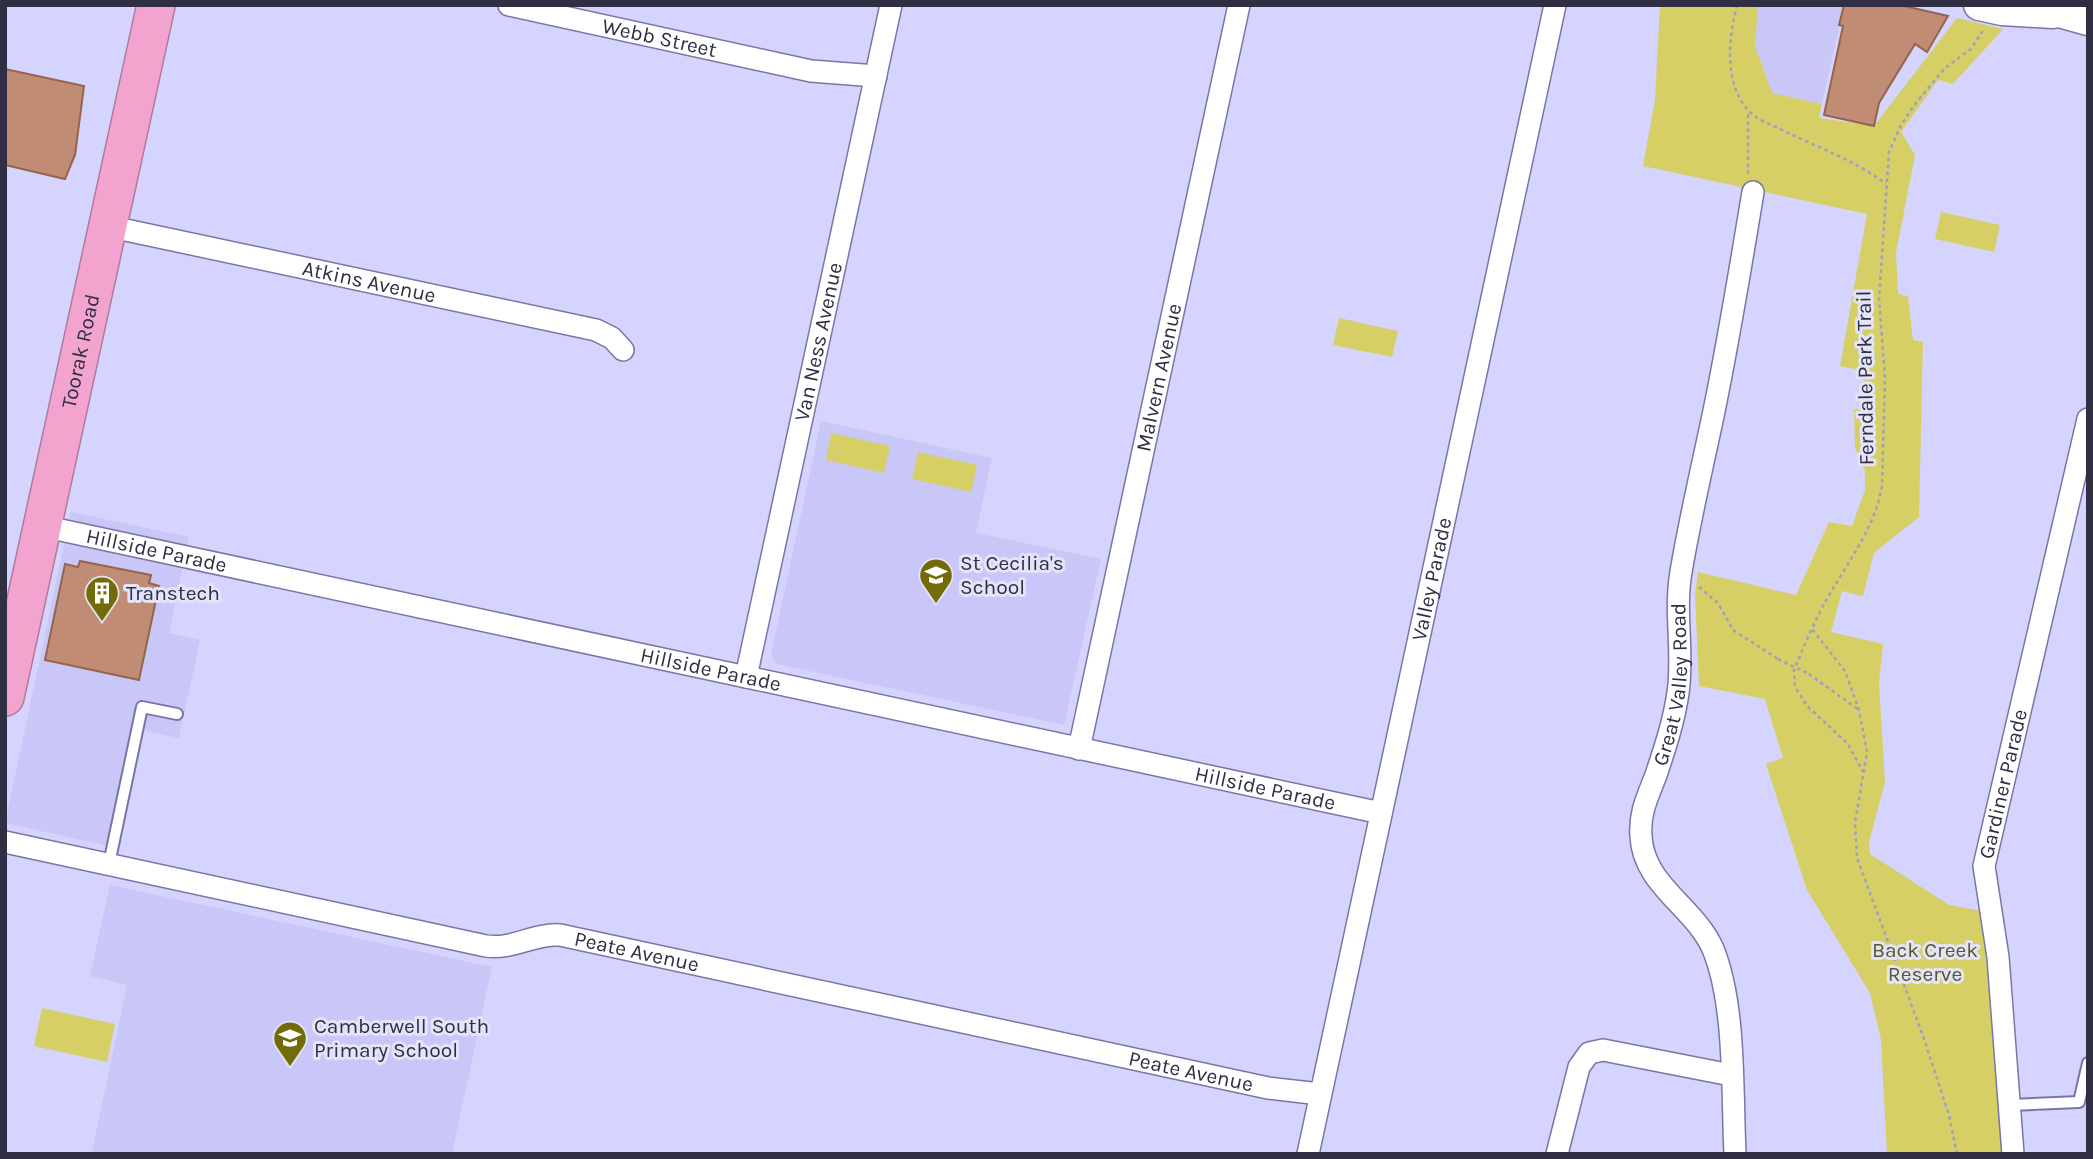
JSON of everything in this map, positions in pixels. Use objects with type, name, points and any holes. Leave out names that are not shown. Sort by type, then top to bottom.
[{"type":"highway","name":"Toorak Road","points":[[5,697],[156,5]]},
{"type":"main road","points":[[1984,7],[2043,9],[2088,20]]},
{"type":"street","name":"Webb Street","points":[[509,5],[874,85]]},
{"type":"street","name":"Van Ness Avenue","points":[[746,677],[891,5]]},
{"type":"street","name":"Malvern Avenue","points":[[1079,749],[1239,5]]},
{"type":"street","name":"Valley Parade","points":[[1308,1154],[1555,5]]},
{"type":"street","name":"Great Valley Road","points":[[1735,1154],[1724,987],[1713,949],[1694,917],[1666,891],[1649,868],[1640,835],[1643,809],[1670,732],[1679,690],[1677,601],[1681,572],[1717,397],[1753,192]]},
{"type":"street","name":"Atkins Avenue","points":[[107,226],[596,330],[612,338],[622,350]]},
{"type":"street","name":"Gardiner Parade","points":[[2013,1154],[1998,957],[1984,866],[2088,419]]},
{"type":"street","name":"Hillside Parade","points":[[42,526],[1381,813]]},
{"type":"street","name":"Peate Avenue","points":[[5,842],[486,946],[506,948],[538,936],[561,935],[1319,1100]]},
{"type":"street","points":[[1556,1154],[1579,1067],[1589,1053],[1603,1050],[1731,1075]]},
{"type":"lane","points":[[109,864],[142,707],[177,714]]},
{"type":"lane","points":[[2010,1105],[2079,1102],[2088,1063]]},
{"type":"path","points":[[1737,5],[1730,33],[1730,56],[1735,84],[1748,110],[1750,140],[1747,178],[1748,190],[1753,192]]},
{"type":"path","name":"Ferndale Park Trail","points":[[1863,772],[1843,738],[1807,706],[1795,687],[1794,670],[1812,629],[1879,503],[1885,377],[1879,280],[1889,152],[1901,125],[1936,77],[1976,44],[1984,7]]},
{"type":"path","points":[[1748,110],[1789,133],[1852,161],[1887,185]]},
{"type":"path","points":[[1681,572],[1718,603],[1733,630],[1778,659],[1809,674],[1858,710]]},
{"type":"path","points":[[1812,629],[1845,671],[1858,710],[1867,752],[1856,823],[1857,858],[1923,1036],[1949,1115],[1956,1154]]},
{"type":"shaded area","points":[[1758,5],[1844,5],[1822,104],[1772,93],[1755,46]]},
{"type":"shaded area","name":"St Cecilia's School","points":[[821,421],[992,458],[976,533],[1101,559],[1064,725],[776,664],[771,654]]},
{"type":"shaded area","points":[[71,512],[189,537],[169,633],[200,640],[179,738],[142,730],[117,848],[5,823]]},
{"type":"shaded area","name":"Camberwell South Primary School","points":[[110,885],[492,967],[452,1154],[92,1152],[127,985],[90,976]]},
{"type":"green space","name":"Back Creek Reserve","points":[[1660,5],[1758,5],[1755,46],[1772,93],[1822,104],[1819,118],[1874,126],[1957,18],[2003,29],[1953,84],[1938,80],[1901,132],[1915,155],[1896,253],[1898,294],[1908,296],[1913,340],[1923,342],[1919,517],[1874,553],[1863,596],[1842,591],[1831,632],[1883,644],[1879,683],[1885,782],[1869,842],[1870,854],[1949,905],[1982,911],[2004,1154],[1887,1154],[1881,1040],[1870,993],[1807,890],[1766,764],[1783,758],[1765,699],[1699,686],[1695,594],[1698,572],[1796,595],[1829,522],[1852,526],[1865,490],[1865,471],[1855,448],[1854,409],[1863,410],[1864,371],[1840,366],[1867,214],[1643,166],[1655,99]]},
{"type":"green space","points":[[1941,212],[2000,225],[1994,252],[1935,239]]},
{"type":"green space","points":[[1339,318],[1398,331],[1392,357],[1333,345]]},
{"type":"green space","points":[[831,433],[890,446],[884,473],[826,460]]},
{"type":"green space","points":[[918,452],[977,465],[971,492],[912,479]]},
{"type":"green space","points":[[42,1008],[115,1024],[107,1062],[34,1046]]},
{"type":"building","points":[[1844,5],[1900,5],[1948,16],[1927,52],[1915,44],[1879,103],[1874,126],[1824,115],[1843,26],[1839,25]]},
{"type":"building","points":[[5,69],[84,86],[75,155],[65,179],[5,165]]},
{"type":"building","name":"Transtech","points":[[80,561],[151,575],[149,583],[159,586],[139,680],[45,660],[65,564],[78,567]]},
{"type":"place","name":"St Cecilia's School","points":[[936,605]]},
{"type":"place","name":"Transtech","points":[[102,623]]},
{"type":"place","name":"Camberwell South Primary School","points":[[290,1068]]}]
